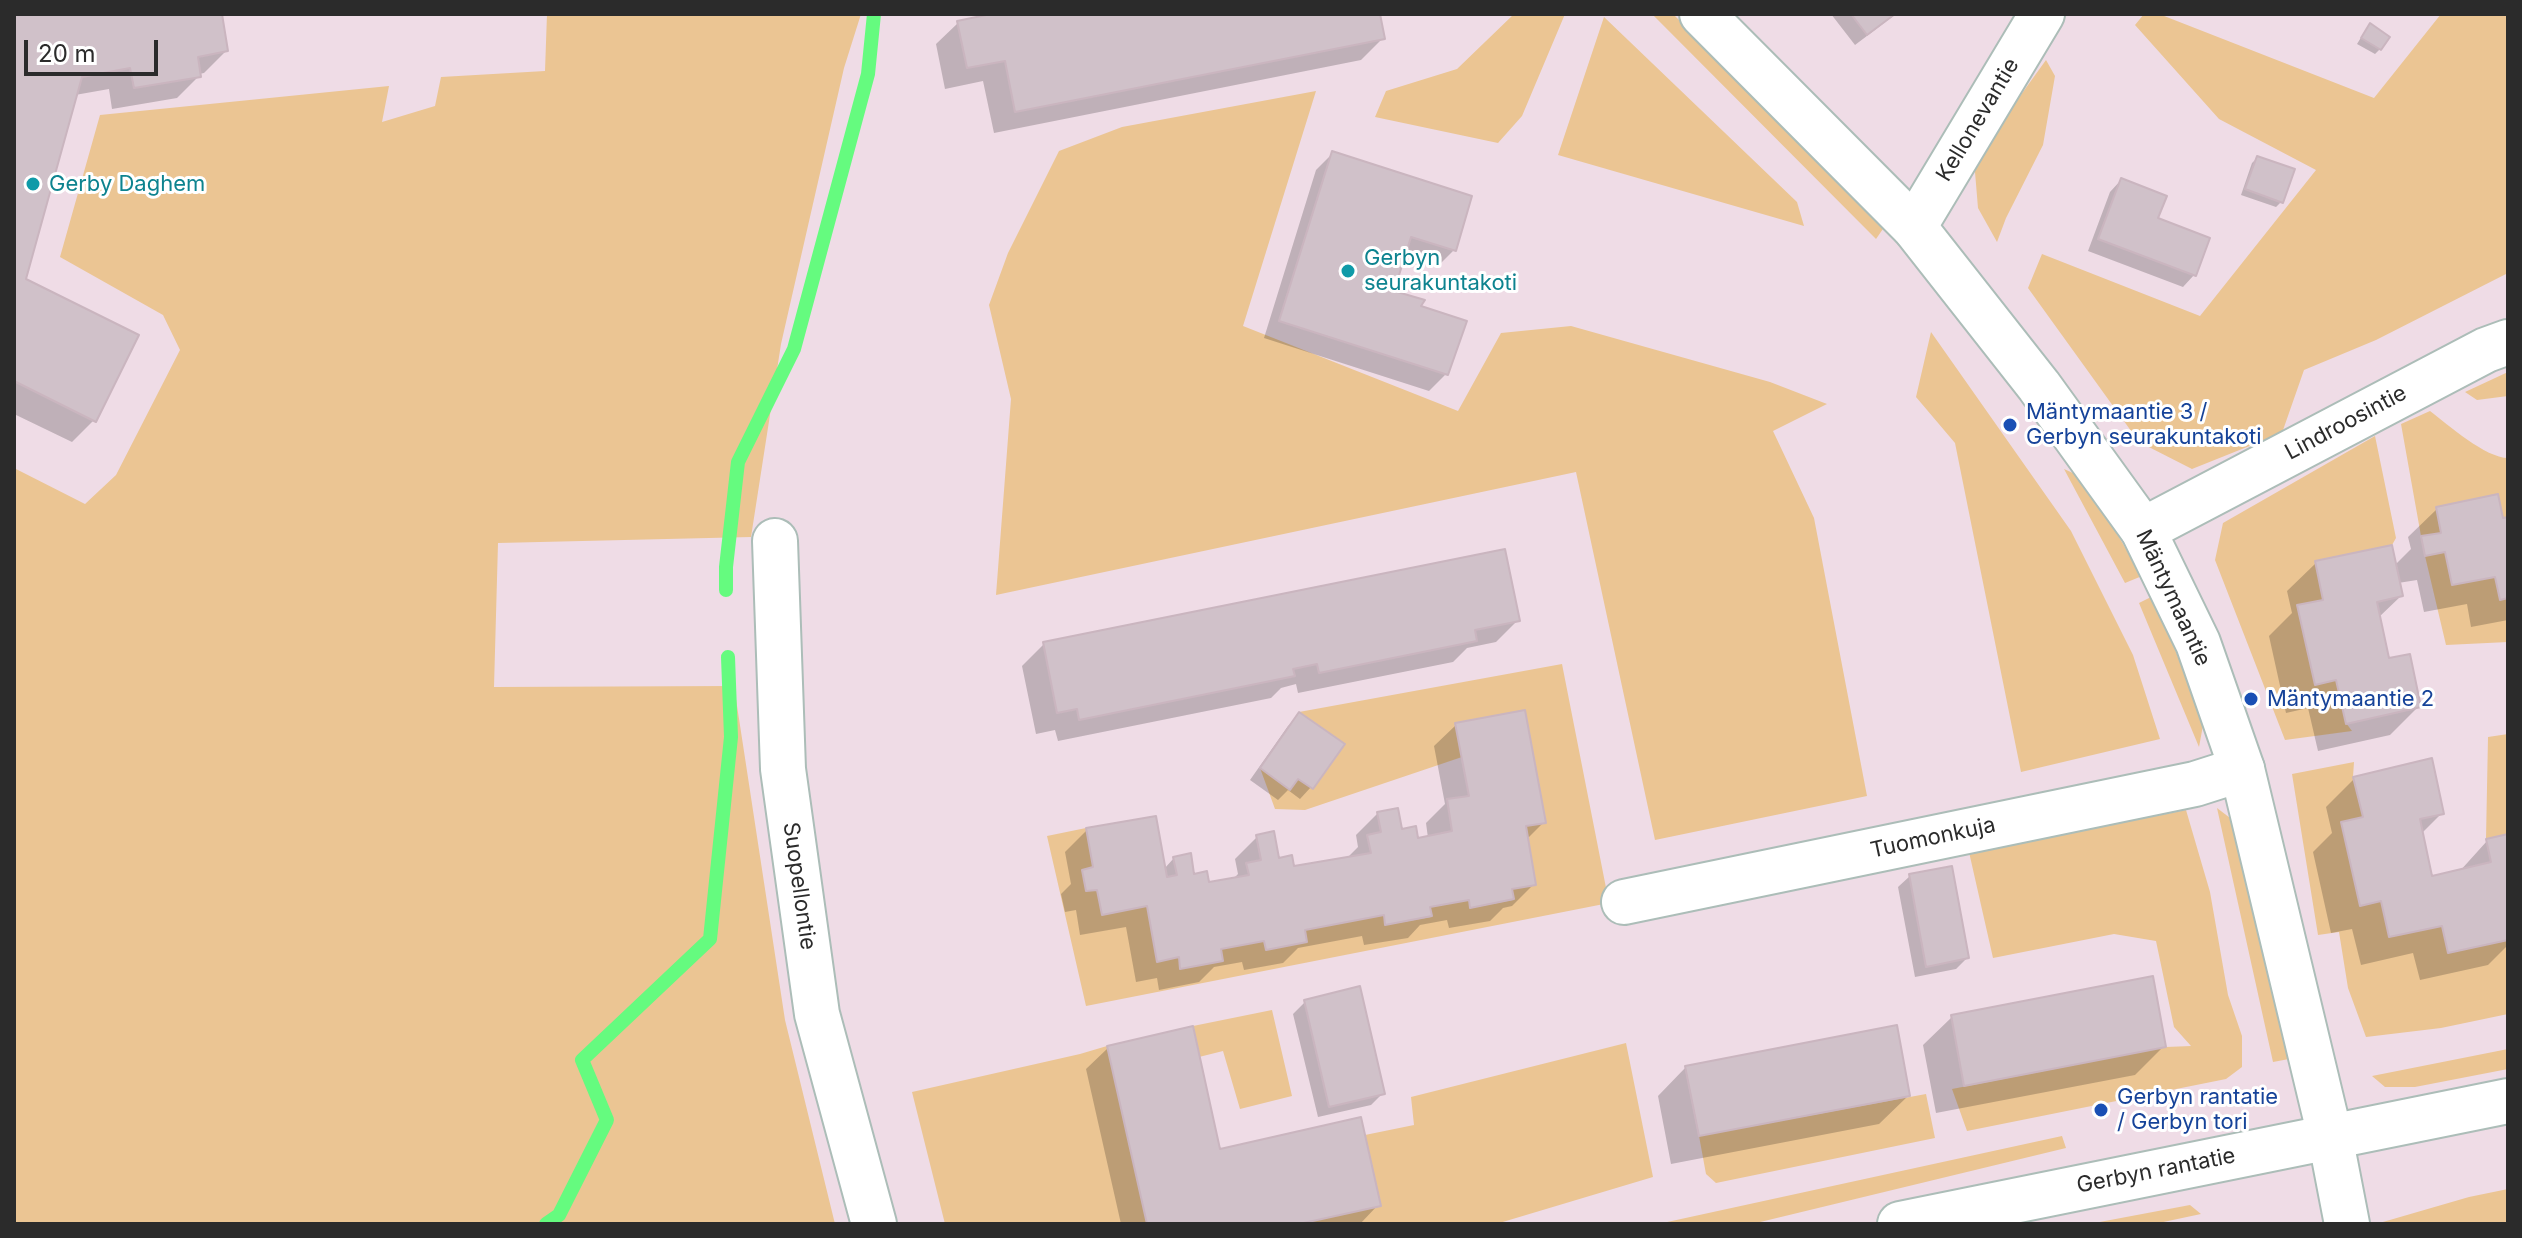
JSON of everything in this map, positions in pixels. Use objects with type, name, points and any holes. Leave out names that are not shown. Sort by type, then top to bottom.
[{"type":"street","name":"Mäntymaantie","points":[[1702,14],[1914,227],[2039,386],[2143,530],[2198,643],[2242,769],[2330,1136],[2347,1224]]},
{"type":"street","name":"Kellonevantie","points":[[1914,227],[2042,14]]},
{"type":"street","name":"Lindroosintie","points":[[2143,530],[2486,350],[2508,342]]},
{"type":"street","name":"Suopellontie","points":[[775,541],[783,769],[817,1014],[874,1224]]},
{"type":"street","name":"Tuomonkuja","points":[[1624,902],[2195,784],[2242,769]]},
{"type":"street","name":"Gerbyn rantatie","points":[[1900,1224],[2508,1101]]},
{"type":"shaded area","points":[[547,14],[861,14],[844,68],[781,344],[751,537],[498,543],[494,687],[734,686],[785,1020],[835,1224],[14,1224],[14,468],[85,504],[116,475],[180,350],[163,315],[60,257],[100,115],[389,86],[382,122],[435,106],[441,77],[545,71]]},
{"type":"shaded area","points":[[1514,14],[1565,14],[1522,116],[1498,143],[1375,117],[1386,91],[1457,69]]},
{"type":"shaded area","points":[[1652,14],[1673,14],[1885,226],[1876,239]]},
{"type":"shaded area","points":[[2144,14],[2159,14],[2374,98],[2441,14],[2508,14],[2508,273],[2376,340],[2304,370],[2282,433],[2192,469],[2139,442],[2028,288],[2042,254],[2200,316],[2316,170],[2219,119],[2135,25]]},
{"type":"shaded area","points":[[1604,17],[1797,202],[1804,226],[1558,155]]},
{"type":"shaded area","points":[[2046,60],[2055,76],[2043,145],[1997,242],[1978,208],[1974,160]]},
{"type":"shaded area","points":[[1316,91],[1243,326],[1458,411],[1501,333],[1571,326],[1770,382],[1827,404],[1773,431],[1814,518],[1867,796],[1655,840],[1576,472],[996,595],[1011,399],[989,305],[1008,253],[1059,151],[1122,127]]},
{"type":"shaded area","points":[[1931,332],[2071,531],[2133,655],[2160,739],[2021,772],[1955,443],[1916,397]]},
{"type":"shaded area","points":[[2508,372],[2508,396],[2477,400],[2465,392]]},
{"type":"shaded area","points":[[2430,411],[2478,447],[2508,458],[2508,517],[2503,518],[2498,494],[2437,507],[2441,533],[2421,536],[2401,424]]},
{"type":"shaded area","points":[[2375,436],[2396,538],[2392,545],[2315,561],[2323,600],[2297,606],[2315,685],[2336,680],[2346,723],[2352,731],[2285,740],[2215,560],[2223,523]]},
{"type":"shaded area","points":[[2064,469],[2084,478],[2142,576],[2125,583]]},
{"type":"shaded area","points":[[2445,552],[2495,577],[2500,599],[2508,598],[2508,642],[2446,645],[2425,556]]},
{"type":"shaded area","points":[[2153,596],[2204,720],[2199,747],[2139,603]]},
{"type":"shaded area","points":[[1562,664],[1609,903],[1086,1006],[1047,836],[1086,828],[1093,867],[1082,871],[1086,891],[1097,890],[1102,914],[1147,906],[1158,962],[1179,957],[1181,969],[1223,961],[1221,949],[1264,941],[1266,950],[1307,942],[1305,930],[1384,915],[1386,925],[1431,917],[1430,907],[1469,900],[1471,908],[1513,900],[1512,889],[1536,884],[1526,826],[1546,822],[1525,710],[1456,723],[1462,757],[1305,810],[1275,809],[1260,768],[1290,790],[1298,779],[1344,744],[1299,712]]},
{"type":"shaded area","points":[[2508,734],[2508,834],[2486,839],[2488,737]]},
{"type":"shaded area","points":[[2354,762],[2353,777],[2363,817],[2341,822],[2360,905],[2381,901],[2389,937],[2442,926],[2448,953],[2508,940],[2508,1014],[2441,1028],[2366,1037],[2348,988],[2339,932],[2318,935],[2292,774]]},
{"type":"shaded area","points":[[2217,808],[2238,824],[2289,1059],[2273,1062]]},
{"type":"shaded area","points":[[2186,810],[2210,892],[2228,995],[2242,1036],[2242,1067],[2226,1079],[1967,1131],[1952,1089],[2166,1047],[2191,1046],[2174,1027],[2156,941],[2114,934],[1993,958],[1969,852]]},
{"type":"shaded area","points":[[1272,1010],[1292,1096],[1240,1109],[1223,1051],[1199,1057],[1193,1026]]},
{"type":"shaded area","points":[[1626,1043],[1653,1177],[1496,1224],[1299,1224],[1380,1206],[1365,1135],[1414,1125],[1411,1097]]},
{"type":"shaded area","points":[[1107,1046],[1147,1224],[945,1224],[912,1092]]},
{"type":"shaded area","points":[[2508,1049],[2508,1069],[2415,1087],[2385,1087],[2372,1076]]},
{"type":"shaded area","points":[[1926,1094],[1935,1138],[1716,1183],[1706,1174],[1699,1136]]},
{"type":"shaded area","points":[[2062,1136],[2066,1148],[1752,1224],[1658,1224]]},
{"type":"shaded area","points":[[2508,1189],[2508,1224],[2376,1224],[2469,1197]]},
{"type":"shaded area","points":[[2190,1205],[2201,1214],[2154,1224],[2089,1224]]},
{"type":"building","name":"Gerby Daghem","points":[[14,14],[222,14],[228,51],[198,57],[201,77],[134,88],[130,68],[82,77],[26,279],[139,335],[96,422],[14,381]]},
{"type":"building","points":[[991,14],[1380,14],[1385,39],[1015,112],[1005,61],[967,68],[957,21]]},
{"type":"building","points":[[1851,14],[1895,14],[1867,35]]},
{"type":"building","points":[[2370,23],[2390,37],[2381,50],[2361,38]]},
{"type":"building","name":"Gerbyn seurakuntakoti","points":[[1332,151],[1472,196],[1456,251],[1411,237],[1394,291],[1425,300],[1421,306],[1467,321],[1448,375],[1279,321]]},
{"type":"building","points":[[2257,156],[2295,169],[2283,203],[2245,189]]},
{"type":"building","points":[[2121,178],[2167,196],[2158,218],[2210,238],[2196,276],[2098,239]]},
{"type":"building","points":[[2498,494],[2503,518],[2508,517],[2508,598],[2500,600],[2495,577],[2452,585],[2445,552],[2425,556],[2421,536],[2441,533],[2436,507]]},
{"type":"building","points":[[2392,545],[2403,596],[2377,602],[2389,658],[2410,654],[2421,707],[2346,724],[2336,680],[2315,685],[2297,605],[2323,600],[2315,561]]},
{"type":"building","points":[[1505,549],[1520,621],[1475,630],[1477,641],[1319,673],[1317,664],[1293,669],[1295,676],[1079,720],[1077,709],[1057,713],[1043,642]]},
{"type":"building","points":[[1525,710],[1546,823],[1526,826],[1536,885],[1512,889],[1514,899],[1470,908],[1469,900],[1430,907],[1432,916],[1385,925],[1384,915],[1305,930],[1307,942],[1266,950],[1264,941],[1221,949],[1223,961],[1180,969],[1179,957],[1157,962],[1147,906],[1102,915],[1097,890],[1086,891],[1082,870],[1093,867],[1086,828],[1156,816],[1167,877],[1177,875],[1173,857],[1191,853],[1194,874],[1207,871],[1209,882],[1249,875],[1246,863],[1261,860],[1256,835],[1274,831],[1279,858],[1292,855],[1294,866],[1371,853],[1367,835],[1381,832],[1377,812],[1398,808],[1402,829],[1416,826],[1418,838],[1452,831],[1447,799],[1469,796],[1455,723]]},
{"type":"building","points":[[1299,712],[1345,744],[1313,789],[1298,779],[1290,790],[1260,768]]},
{"type":"building","points":[[2432,758],[2444,814],[2420,819],[2432,876],[2491,862],[2486,839],[2508,834],[2508,940],[2448,953],[2442,926],[2389,937],[2381,901],[2360,906],[2341,822],[2363,817],[2353,777]]},
{"type":"building","points":[[1952,866],[1969,958],[1926,967],[1909,874]]},
{"type":"building","points":[[2153,976],[2166,1047],[1964,1086],[1951,1015]]},
{"type":"building","points":[[1360,986],[1385,1094],[1329,1107],[1304,1000]]},
{"type":"building","points":[[1897,1025],[1910,1096],[1699,1136],[1685,1066]]},
{"type":"building","points":[[1193,1026],[1220,1149],[1361,1117],[1381,1206],[1299,1224],[1147,1224],[1107,1046]]},
{"type":"waterway","points":[[726,590],[738,462],[794,349],[868,74],[874,14]]},
{"type":"waterway","points":[[546,1224],[559,1215],[607,1120],[582,1060],[710,939],[731,737],[728,657]]},
{"type":"place","name":"Gerby Daghem","points":[[33,184]]},
{"type":"place","name":"Gerbyn seurakuntakoti","points":[[1348,271]]},
{"type":"place","name":"Mäntymaantie 3 / Gerbyn seurakuntakoti","points":[[2010,425]]},
{"type":"place","name":"Mäntymaantie 2","points":[[2251,699]]},
{"type":"place","name":"Gerbyn rantatie / Gerbyn tori","points":[[2101,1110]]}]
